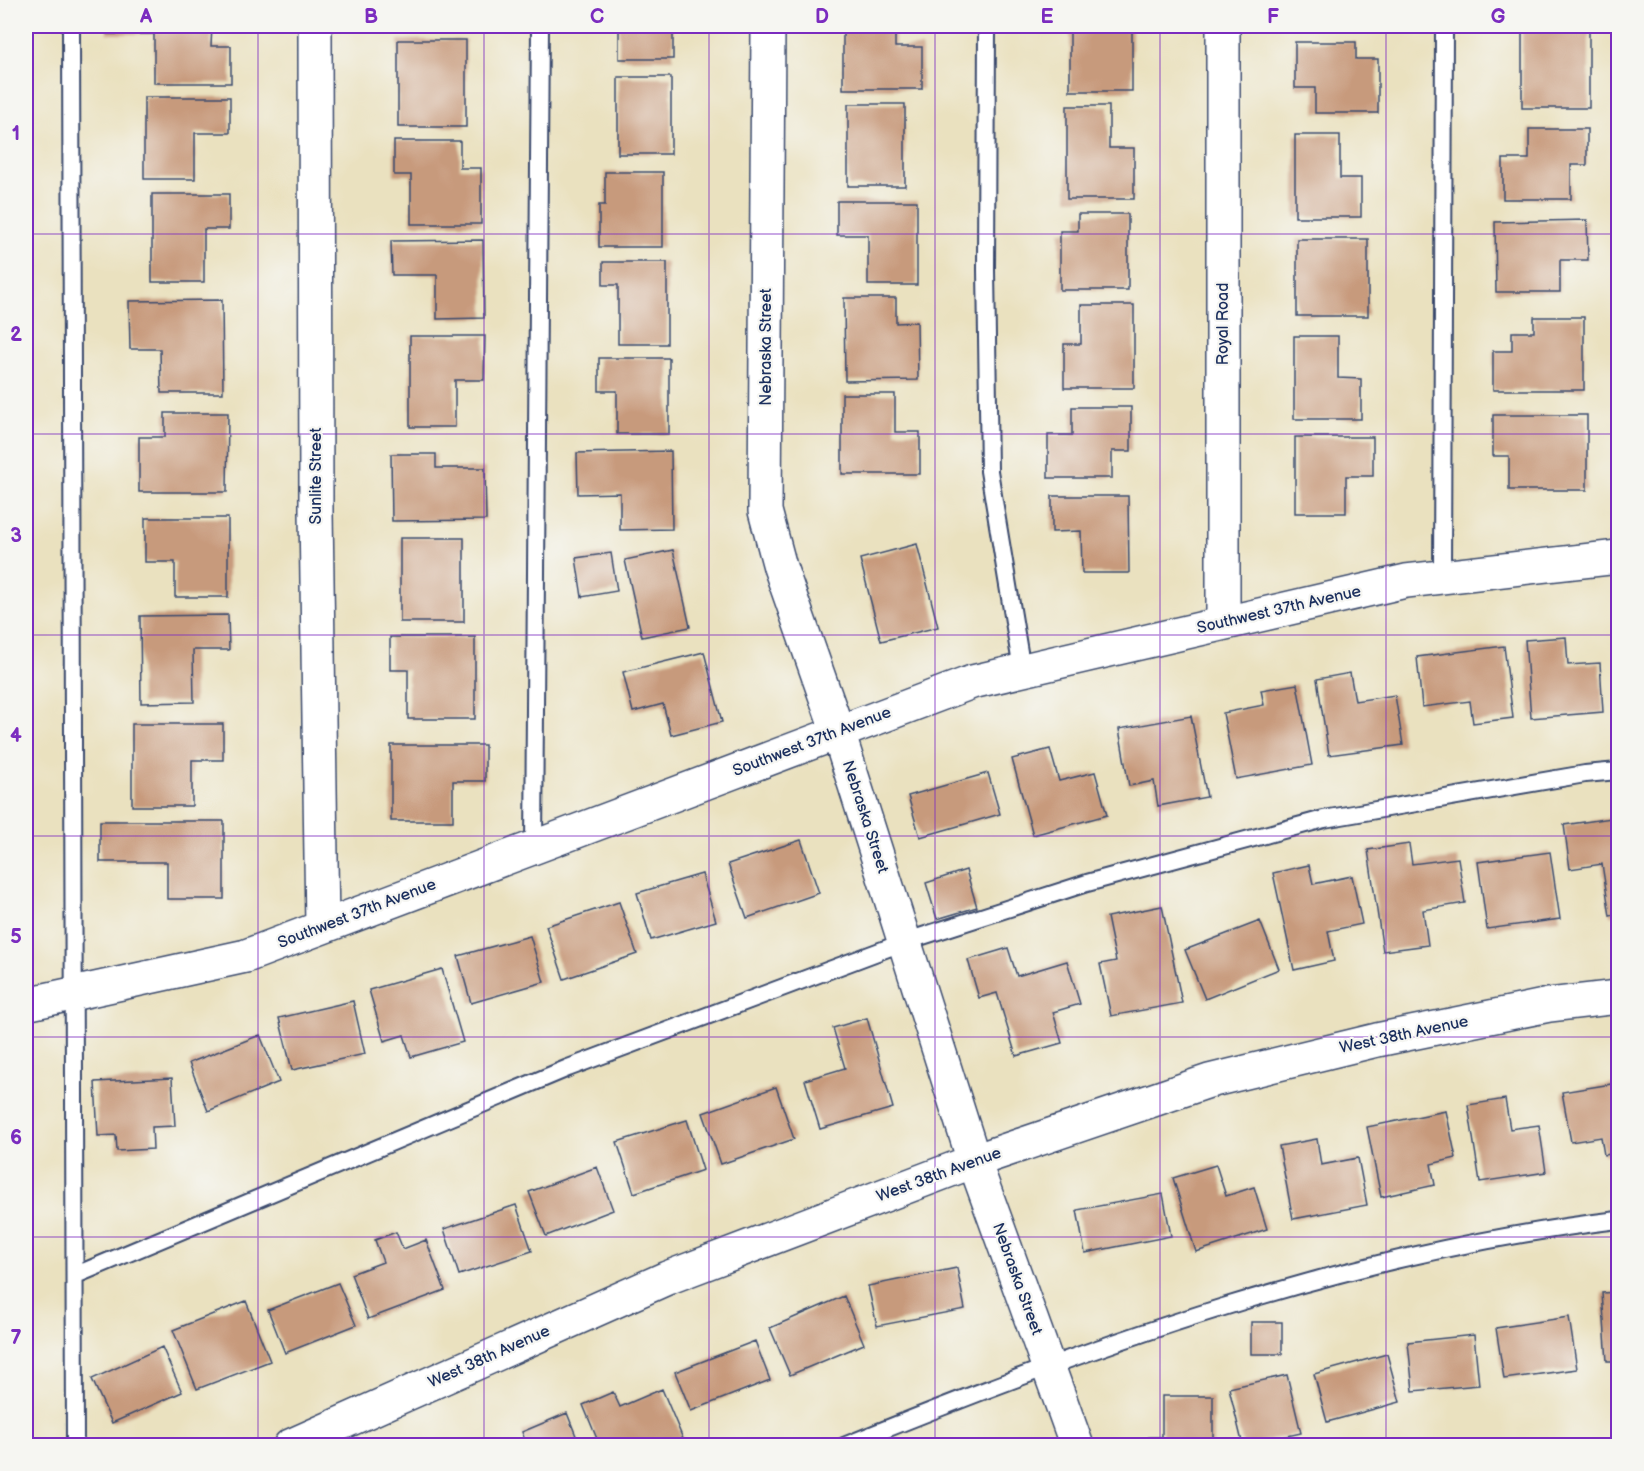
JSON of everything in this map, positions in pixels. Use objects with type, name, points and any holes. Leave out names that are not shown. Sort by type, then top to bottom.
[{"type":"street","name":"Sunlite Street","points":[[315,26],[316,511],[322,927]]},
{"type":"street","name":"Nebraska Street","points":[[768,26],[765,511],[780,567],[838,732],[974,1161],[1077,1446]]},
{"type":"street","name":"Royal Road","points":[[1223,26],[1223,623]]},
{"type":"street","name":"Southwest 37th Avenue","points":[[26,1004],[246,956],[972,682],[1406,581],[1618,557]]},
{"type":"street","name":"West 38th Avenue","points":[[290,1446],[667,1278],[974,1161],[1209,1081],[1377,1040],[1549,1005],[1618,997]]},
{"type":"lane","points":[[71,26],[75,1446]]},
{"type":"lane","points":[[534,848],[540,26]]},
{"type":"lane","points":[[987,26],[986,270],[989,471],[1022,670]]},
{"type":"lane","points":[[1442,577],[1444,26]]},
{"type":"lane","points":[[76,1275],[568,1068],[904,942],[1087,883],[1324,819],[1585,774],[1618,771]]},
{"type":"lane","points":[[844,1446],[1048,1366],[1182,1318],[1358,1268],[1564,1226],[1618,1220]]},
{"type":"building","points":[[107,26],[212,26],[211,46],[231,46],[231,83],[154,83],[154,34],[107,34]]},
{"type":"building","points":[[619,26],[673,26],[673,59],[619,59]]},
{"type":"building","points":[[843,26],[895,26],[895,47],[922,47],[922,89],[843,89]]},
{"type":"building","points":[[1070,26],[1132,26],[1132,91],[1070,91]]},
{"type":"building","points":[[1522,26],[1589,26],[1589,108],[1522,108]]},
{"type":"building","points":[[398,40],[466,40],[466,127],[398,127]]},
{"type":"building","points":[[1295,42],[1356,42],[1356,59],[1378,59],[1378,113],[1315,113],[1315,88],[1295,88]]},
{"type":"building","points":[[618,77],[671,77],[671,154],[618,154]]},
{"type":"building","points":[[144,97],[230,97],[230,133],[195,133],[195,179],[144,179]]},
{"type":"building","points":[[848,104],[905,104],[905,186],[848,186]]},
{"type":"building","points":[[1067,106],[1109,106],[1109,148],[1134,148],[1134,199],[1067,199]]},
{"type":"building","points":[[1529,129],[1587,129],[1587,165],[1571,165],[1571,199],[1503,199],[1503,159],[1529,159]]},
{"type":"building","points":[[1295,135],[1340,135],[1340,178],[1361,178],[1361,217],[1295,217]]},
{"type":"building","points":[[394,141],[460,141],[460,168],[481,168],[481,224],[411,224],[411,175],[394,175]]},
{"type":"building","points":[[605,172],[663,172],[663,247],[599,247],[599,205],[605,205]]},
{"type":"building","points":[[152,194],[229,194],[229,229],[204,229],[204,282],[152,282]]},
{"type":"building","points":[[837,201],[917,201],[917,285],[868,285],[868,235],[837,235]]},
{"type":"building","points":[[1078,214],[1128,214],[1128,290],[1060,290],[1060,231],[1078,231]]},
{"type":"building","points":[[1587,220],[1588,260],[1560,260],[1560,292],[1496,292],[1495,222]]},
{"type":"building","points":[[1297,239],[1368,239],[1368,316],[1297,316]]},
{"type":"building","points":[[483,240],[484,318],[437,319],[437,275],[392,275],[391,241]]},
{"type":"building","points":[[603,262],[667,262],[667,344],[618,344],[618,285],[603,285]]},
{"type":"building","points":[[844,298],[896,298],[896,323],[917,322],[918,380],[845,381]]},
{"type":"building","points":[[222,300],[223,393],[161,393],[160,349],[130,349],[129,301]]},
{"type":"building","points":[[1081,305],[1134,305],[1134,388],[1064,388],[1064,344],[1081,344]]},
{"type":"building","points":[[1534,317],[1584,317],[1584,390],[1493,390],[1493,351],[1512,351],[1512,332],[1534,332]]},
{"type":"building","points":[[410,336],[485,336],[484,380],[455,380],[455,427],[410,427]]},
{"type":"building","points":[[1294,336],[1338,336],[1338,378],[1361,379],[1361,419],[1294,419]]},
{"type":"building","points":[[599,358],[669,358],[669,434],[617,434],[617,391],[599,391]]},
{"type":"building","points":[[842,394],[895,394],[895,432],[920,432],[920,474],[842,474]]},
{"type":"building","points":[[1072,407],[1131,407],[1131,451],[1112,451],[1112,478],[1048,478],[1048,435],[1072,435]]},
{"type":"building","points":[[165,413],[228,413],[227,492],[139,492],[139,437],[165,437]]},
{"type":"building","points":[[1493,415],[1587,415],[1587,490],[1509,490],[1509,456],[1493,456]]},
{"type":"building","points":[[1295,437],[1373,437],[1373,476],[1346,476],[1346,513],[1295,513]]},
{"type":"building","points":[[671,451],[672,529],[620,530],[620,493],[578,494],[577,453]]},
{"type":"building","points":[[391,454],[436,454],[436,468],[485,468],[486,520],[392,521]]},
{"type":"building","points":[[1052,496],[1128,496],[1129,573],[1082,573],[1081,531],[1052,532]]},
{"type":"building","points":[[145,518],[228,518],[228,597],[175,597],[175,562],[145,562]]},
{"type":"building","points":[[400,538],[464,538],[464,622],[400,622]]},
{"type":"building","points":[[917,544],[938,627],[881,641],[860,559]]},
{"type":"building","points":[[673,550],[690,627],[642,637],[625,560]]},
{"type":"building","points":[[611,553],[617,591],[582,597],[576,558]]},
{"type":"building","points":[[228,615],[229,650],[193,650],[194,702],[141,703],[140,616]]},
{"type":"building","points":[[390,637],[475,637],[475,719],[408,719],[408,670],[390,670]]},
{"type":"building","points":[[1566,637],[1568,665],[1600,663],[1603,712],[1531,718],[1525,640]]},
{"type":"building","points":[[1504,646],[1513,718],[1473,723],[1470,701],[1422,707],[1417,657]]},
{"type":"building","points":[[704,652],[722,722],[671,735],[663,704],[633,712],[623,672]]},
{"type":"building","points":[[1350,673],[1355,701],[1395,695],[1403,745],[1329,755],[1317,679]]},
{"type":"building","points":[[1297,684],[1312,765],[1236,779],[1223,713],[1264,705],[1261,690]]},
{"type":"building","points":[[1191,716],[1207,797],[1158,806],[1154,781],[1129,786],[1119,729]]},
{"type":"building","points":[[132,724],[223,724],[223,760],[192,760],[192,806],[132,806]]},
{"type":"building","points":[[391,745],[485,745],[485,781],[453,781],[453,821],[391,821]]},
{"type":"building","points":[[1050,749],[1059,781],[1095,772],[1107,815],[1033,835],[1012,759]]},
{"type":"building","points":[[988,773],[1000,814],[920,837],[908,796]]},
{"type":"building","points":[[1618,817],[1618,914],[1610,916],[1602,864],[1570,869],[1564,825]]},
{"type":"building","points":[[100,821],[224,821],[224,899],[167,899],[167,862],[100,862]]},
{"type":"building","points":[[801,840],[819,893],[747,918],[728,864]]},
{"type":"building","points":[[1409,844],[1412,864],[1458,858],[1465,903],[1423,910],[1428,945],[1383,951],[1368,850]]},
{"type":"building","points":[[1550,852],[1560,919],[1487,929],[1478,862]]},
{"type":"building","points":[[1309,865],[1313,884],[1352,876],[1362,924],[1328,931],[1334,961],[1294,970],[1273,873]]},
{"type":"building","points":[[966,870],[977,907],[937,919],[926,883]]},
{"type":"building","points":[[702,874],[716,921],[651,940],[637,893]]},
{"type":"building","points":[[619,902],[637,954],[564,979],[546,926]]},
{"type":"building","points":[[1162,906],[1182,1003],[1111,1016],[1100,964],[1116,961],[1107,917]]},
{"type":"building","points":[[1260,921],[1279,969],[1205,999],[1185,950]]},
{"type":"building","points":[[530,936],[544,982],[471,1003],[458,956]]},
{"type":"building","points":[[1008,948],[1017,976],[1067,961],[1080,1004],[1053,1012],[1062,1043],[1016,1056],[997,993],[979,998],[968,960]]},
{"type":"building","points":[[442,969],[463,1042],[411,1057],[404,1035],[384,1041],[369,990]]},
{"type":"building","points":[[353,1001],[365,1054],[292,1070],[279,1018]]},
{"type":"building","points":[[867,1018],[893,1108],[820,1129],[805,1080],[845,1068],[833,1028]]},
{"type":"building","points":[[260,1035],[279,1082],[208,1111],[189,1063]]},
{"type":"building","points":[[172,1078],[175,1126],[152,1127],[153,1149],[117,1151],[116,1135],[98,1136],[95,1082]]},
{"type":"building","points":[[1618,1083],[1618,1153],[1604,1155],[1601,1137],[1571,1142],[1562,1092]]},
{"type":"building","points":[[776,1087],[794,1139],[721,1164],[703,1113]]},
{"type":"building","points":[[1505,1099],[1510,1129],[1539,1125],[1546,1172],[1480,1182],[1468,1105]]},
{"type":"building","points":[[1446,1111],[1456,1158],[1431,1164],[1435,1185],[1381,1197],[1367,1127]]},
{"type":"building","points":[[687,1120],[703,1170],[634,1193],[617,1142]]},
{"type":"building","points":[[1317,1139],[1321,1165],[1358,1158],[1367,1205],[1293,1219],[1279,1146]]},
{"type":"building","points":[[1216,1165],[1226,1196],[1254,1187],[1267,1229],[1196,1252],[1173,1178]]},
{"type":"building","points":[[597,1167],[613,1210],[546,1236],[529,1192]]},
{"type":"building","points":[[1163,1194],[1171,1236],[1085,1253],[1077,1210]]},
{"type":"building","points":[[516,1205],[532,1251],[459,1275],[444,1229]]},
{"type":"building","points":[[396,1232],[403,1249],[426,1240],[445,1290],[368,1319],[351,1274],[383,1262],[375,1240]]},
{"type":"building","points":[[957,1268],[965,1309],[877,1326],[868,1286]]},
{"type":"building","points":[[338,1283],[356,1325],[285,1353],[268,1310]]},
{"type":"building","points":[[1618,1292],[1618,1361],[1607,1361],[1602,1293]]},
{"type":"building","points":[[844,1296],[864,1344],[790,1375],[770,1328]]},
{"type":"building","points":[[246,1301],[270,1361],[197,1389],[173,1330]]},
{"type":"building","points":[[1569,1317],[1577,1369],[1504,1379],[1496,1328]]},
{"type":"building","points":[[1251,1322],[1282,1322],[1282,1354],[1251,1354]]},
{"type":"building","points":[[1474,1335],[1479,1385],[1413,1391],[1408,1342]]},
{"type":"building","points":[[755,1341],[770,1380],[691,1411],[675,1372]]},
{"type":"building","points":[[162,1347],[182,1392],[112,1423],[92,1379]]},
{"type":"building","points":[[1387,1354],[1400,1402],[1327,1422],[1314,1374]]},
{"type":"building","points":[[1287,1375],[1301,1433],[1243,1446],[1229,1388]]},
{"type":"building","points":[[662,1389],[686,1446],[600,1446],[583,1405],[613,1392],[620,1407]]},
{"type":"building","points":[[1162,1396],[1213,1396],[1213,1446],[1149,1446],[1149,1437],[1162,1437]]},
{"type":"building","points":[[567,1413],[580,1446],[527,1446],[522,1432]]}]
